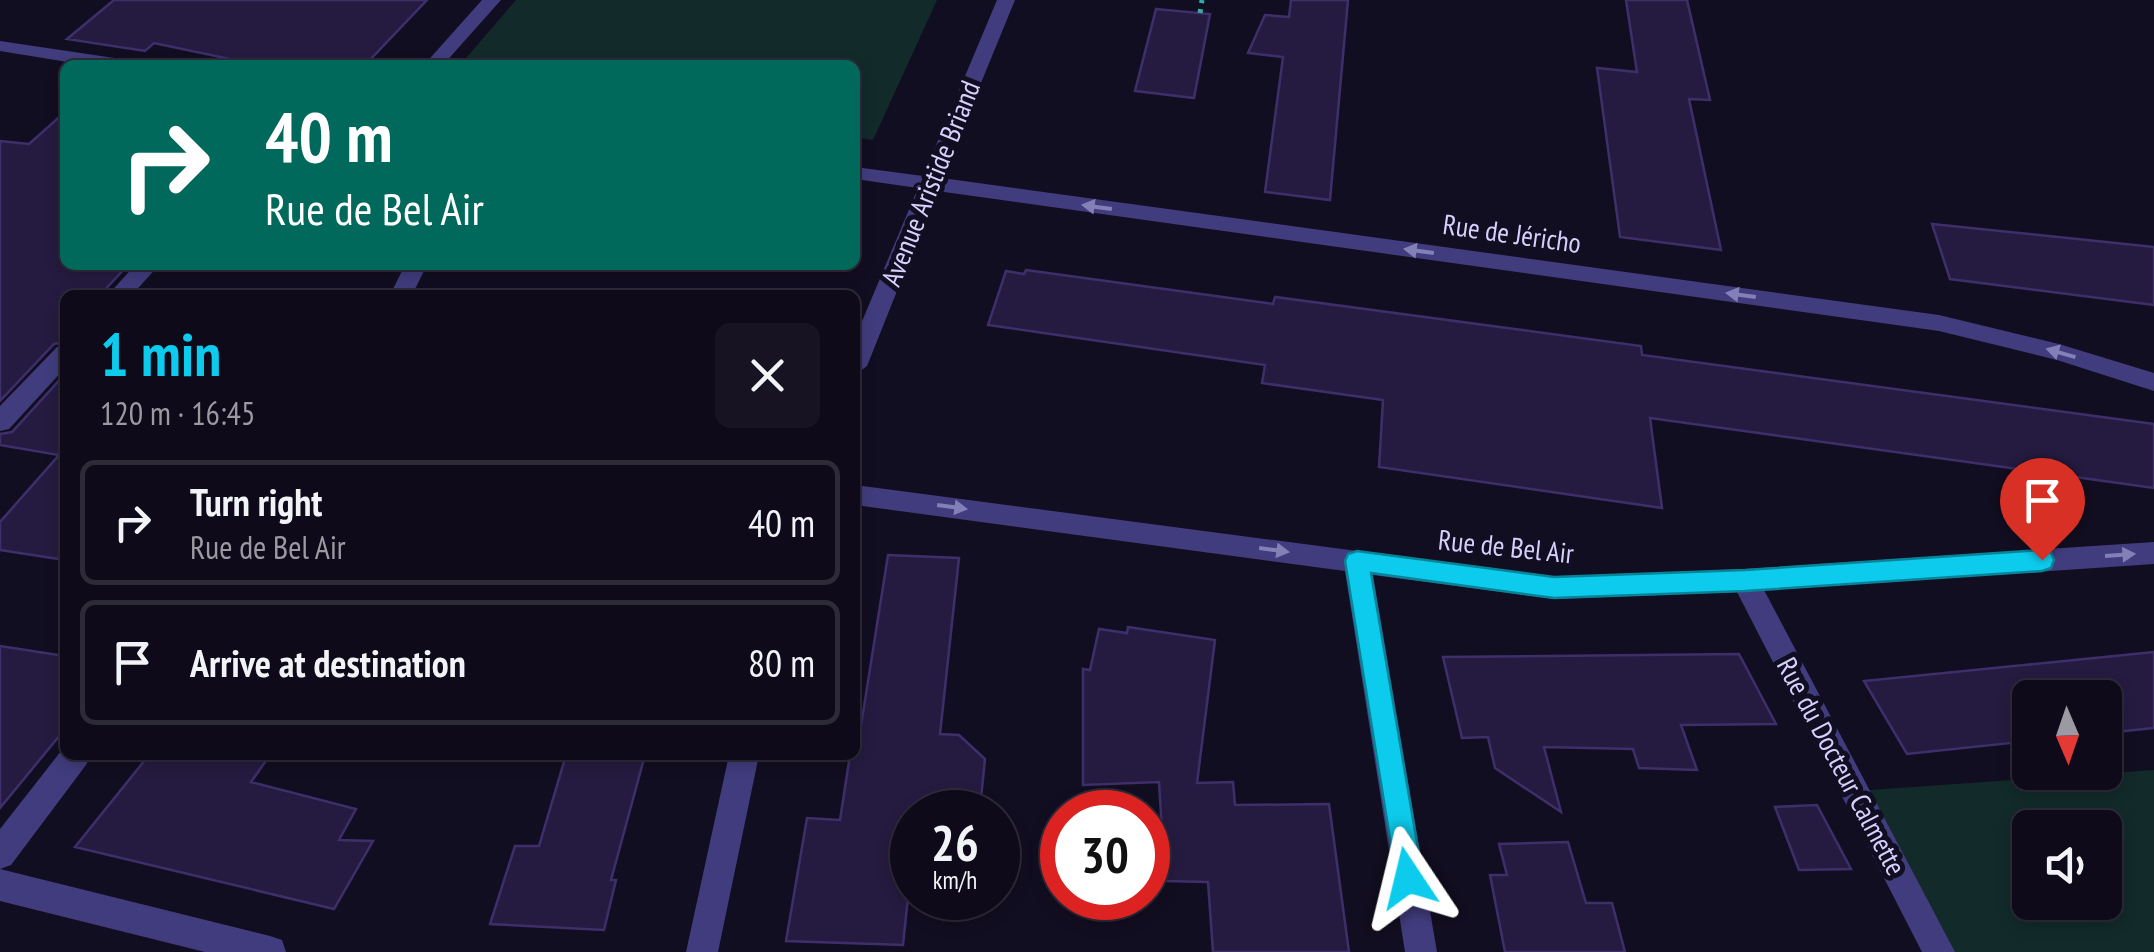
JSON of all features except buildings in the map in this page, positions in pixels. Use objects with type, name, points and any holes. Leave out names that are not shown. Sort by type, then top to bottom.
[{"type":"street","points":[[438,60],[492,0]]},
{"type":"street","name":"Avenue Aristide Briand","points":[[860,354],[1006,0]]},
{"type":"street","points":[[0,46],[88,60]]},
{"type":"street","points":[[0,65],[21,50]]},
{"type":"street","name":"Rue de Jéricho","points":[[860,175],[1939,323],[2060,352],[2154,382]]},
{"type":"street","points":[[125,290],[143,270]]},
{"type":"street","points":[[0,422],[60,358]]},
{"type":"street","name":"Rue de Bel Air","points":[[860,496],[1554,588],[1745,580],[2154,553]]},
{"type":"street","points":[[1357,561],[1421,952]]},
{"type":"street","name":"Rue du Docteur Calmette","points":[[1745,580],[1939,952]]},
{"type":"street","points":[[0,854],[72,760]]},
{"type":"street","points":[[702,952],[743,760]]},
{"type":"street","points":[[0,885],[270,952]]},
{"type":"path","points":[[1200,13],[1202,0]]},
{"type":"green space","points":[[516,0],[937,0],[873,140],[860,138],[860,60],[464,60]]},
{"type":"green space","points":[[2154,770],[2154,952],[1939,952],[1856,791],[2012,780],[2012,790],[2122,790],[2122,772]]},
{"type":"route","points":[[1408,878],[1357,561],[1554,588],[2042,560]]}]
